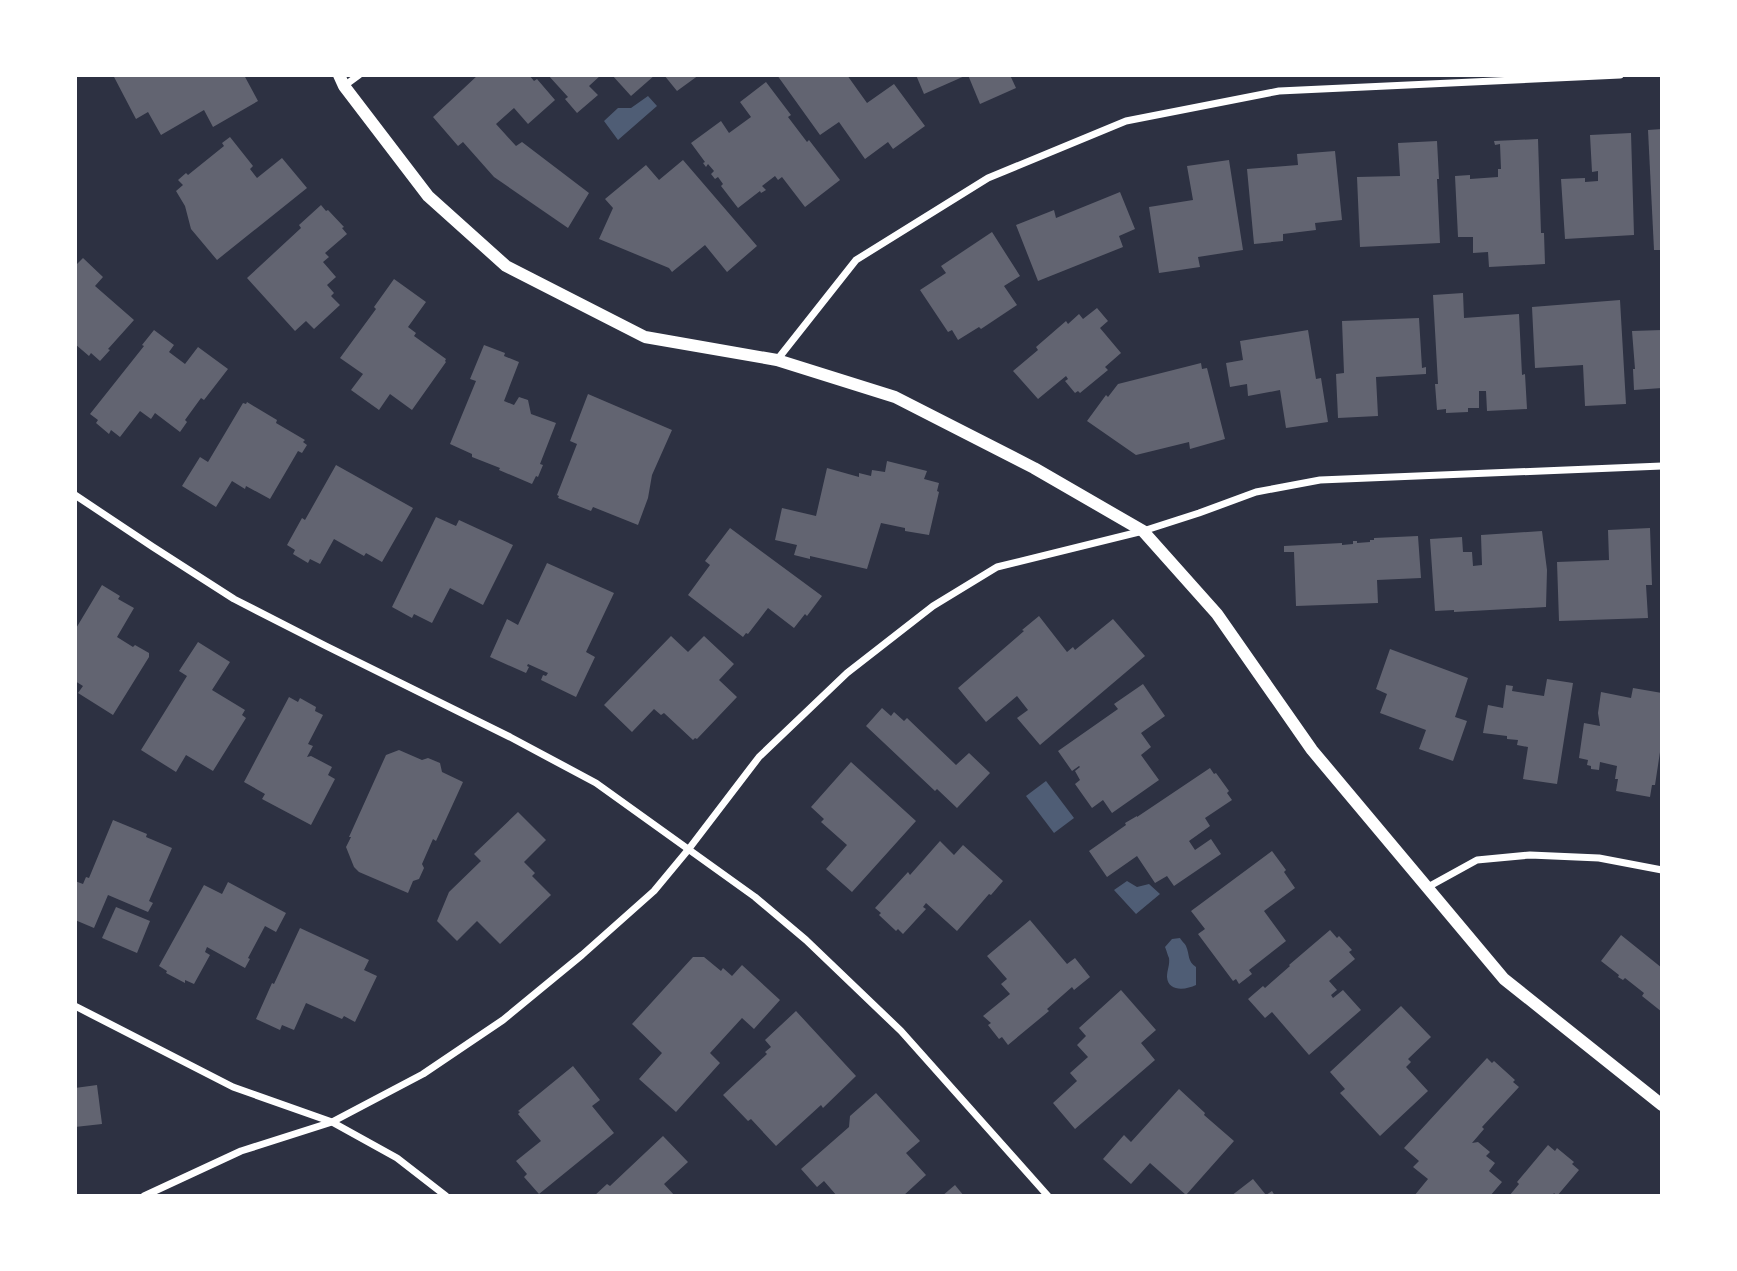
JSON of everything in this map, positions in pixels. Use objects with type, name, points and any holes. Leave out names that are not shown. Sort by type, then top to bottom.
[{"type":"street","points":[[359,75],[342,81],[428,196],[506,266],[645,337],[777,360],[895,397],[1034,468],[1143,531],[1217,614],[1312,750],[1504,979],[1662,1105]]},
{"type":"street","points":[[777,360],[856,260],[988,178],[1126,121],[1279,91],[1620,75]]},
{"type":"street","points":[[144,1196],[241,1151],[332,1122],[423,1074],[503,1020],[582,955],[653,891],[760,757],[847,673],[933,606],[998,567],[1143,531],[1256,492],[1320,480],[1662,466]]},
{"type":"street","points":[[75,495],[234,599],[596,783],[765,906],[806,940],[901,1031],[1048,1196]]},
{"type":"street","points":[[1428,887],[1477,860],[1530,855],[1599,859],[1662,870]]},
{"type":"street","points":[[75,1006],[233,1087],[332,1122],[397,1158],[446,1196]]},
{"type":"water","points":[[648,96],[657,106],[618,140],[604,121],[618,108],[631,108]]},
{"type":"water","points":[[1046,781],[1074,818],[1054,833],[1026,796]]},
{"type":"water","points":[[1127,881],[1137,887],[1149,884],[1160,894],[1136,914],[1114,890]]},
{"type":"water","points":[[1180,938],[1196,967],[1196,985],[1183,989],[1168,982],[1169,958],[1165,947],[1172,939]]},
{"type":"building","points":[[113,75],[244,75],[258,101],[213,127],[204,110],[161,135],[148,112],[136,119]]},
{"type":"building","points":[[478,75],[529,75],[534,81],[537,79],[555,100],[528,124],[514,108],[496,124],[516,146],[522,142],[589,193],[568,228],[494,177],[463,142],[458,146],[433,117]]},
{"type":"building","points":[[548,75],[601,75],[589,86],[598,95],[577,113],[565,99],[568,97]]},
{"type":"building","points":[[612,75],[655,75],[631,96]]},
{"type":"building","points":[[664,75],[699,75],[677,91]]},
{"type":"building","points":[[777,75],[847,75],[867,103],[894,84],[925,126],[893,149],[888,142],[865,159],[839,122],[820,135]]},
{"type":"building","points":[[916,75],[967,75],[924,94]]},
{"type":"building","points":[[968,75],[1010,75],[1016,88],[980,104]]},
{"type":"building","points":[[766,82],[791,115],[788,117],[840,180],[805,207],[782,177],[778,180],[775,176],[762,186],[766,190],[761,193],[760,191],[738,208],[721,186],[723,184],[718,177],[715,179],[711,174],[714,171],[708,164],[706,167],[691,143],[721,121],[729,133],[751,117],[740,102]]},
{"type":"building","points":[[1662,129],[1662,250],[1654,250],[1648,130]]},
{"type":"building","points":[[1631,133],[1634,235],[1565,239],[1561,179],[1585,178],[1585,182],[1598,181],[1598,171],[1592,172],[1590,135]]},
{"type":"building","points":[[230,137],[253,166],[250,169],[257,178],[282,158],[307,188],[217,260],[191,229],[185,206],[176,191],[183,185],[178,180],[224,146],[222,143]]},
{"type":"building","points":[[1538,139],[1541,233],[1544,233],[1545,264],[1489,267],[1488,252],[1473,253],[1473,237],[1458,237],[1455,176],[1470,175],[1470,179],[1498,177],[1498,169],[1501,169],[1500,144],[1495,145],[1494,141]]},
{"type":"building","points":[[1437,141],[1440,243],[1360,247],[1357,177],[1400,176],[1398,143]]},
{"type":"building","points":[[1335,151],[1342,220],[1315,223],[1316,230],[1283,234],[1283,241],[1254,244],[1247,169],[1298,165],[1297,154]]},
{"type":"building","points":[[683,160],[757,246],[727,272],[705,245],[672,272],[669,268],[599,239],[613,208],[605,199],[646,165],[659,180]]},
{"type":"building","points":[[1229,160],[1243,250],[1198,257],[1200,267],[1159,273],[1149,207],[1193,200],[1187,166]]},
{"type":"building","points":[[1120,192],[1135,229],[1119,236],[1123,247],[1038,281],[1016,225],[1054,210],[1056,218]]},
{"type":"building","points":[[321,205],[344,227],[342,228],[347,234],[325,253],[329,257],[323,262],[336,277],[327,285],[334,293],[331,296],[340,305],[314,329],[306,321],[295,331],[247,278],[301,228],[299,225]]},
{"type":"building","points":[[992,232],[1020,276],[1004,286],[1017,305],[981,329],[979,327],[958,340],[952,330],[948,332],[920,290],[946,273],[941,266]]},
{"type":"building","points":[[83,258],[103,277],[95,286],[134,320],[100,361],[75,344],[75,266]]},
{"type":"building","points":[[394,279],[426,302],[408,327],[416,333],[414,336],[446,359],[412,410],[390,394],[379,410],[351,390],[363,374],[340,358]]},
{"type":"building","points":[[1463,293],[1464,318],[1519,314],[1522,375],[1525,374],[1527,409],[1487,411],[1486,391],[1479,391],[1479,408],[1468,408],[1468,412],[1446,413],[1446,409],[1437,410],[1433,295]]},
{"type":"building","points":[[1620,300],[1626,404],[1585,406],[1583,365],[1535,368],[1532,307]]},
{"type":"building","points":[[1097,308],[1108,321],[1100,328],[1121,353],[1105,367],[1108,370],[1080,393],[1075,393],[1065,381],[1068,379],[1066,376],[1038,399],[1013,371],[1066,321],[1068,324],[1079,314],[1083,319]]},
{"type":"building","points":[[1419,318],[1422,368],[1426,367],[1426,374],[1376,377],[1378,416],[1338,418],[1336,374],[1344,373],[1342,321]]},
{"type":"building","points":[[154,330],[174,345],[169,352],[185,364],[198,347],[228,369],[204,400],[201,398],[180,432],[155,413],[151,419],[140,411],[120,437],[111,430],[109,434],[90,414]]},
{"type":"building","points":[[1308,330],[1316,379],[1321,378],[1328,422],[1286,428],[1280,390],[1248,396],[1247,384],[1230,387],[1226,363],[1243,360],[1240,341]]},
{"type":"building","points":[[1662,330],[1662,388],[1634,390],[1632,331]]},
{"type":"building","points":[[484,345],[519,362],[504,401],[514,405],[519,397],[528,400],[531,414],[556,423],[540,464],[543,465],[532,484],[450,444],[476,381],[470,379]]},
{"type":"building","points":[[1201,363],[1202,369],[1207,368],[1225,439],[1190,449],[1189,442],[1136,455],[1087,421],[1106,395],[1108,397],[1118,384]]},
{"type":"building","points":[[588,394],[672,430],[652,475],[648,498],[638,525],[593,507],[591,511],[558,498],[577,444],[570,441]]},
{"type":"building","points":[[247,402],[305,440],[303,442],[307,445],[302,453],[298,451],[270,499],[232,481],[216,507],[182,486],[200,457],[208,462],[243,403]]},
{"type":"building","points":[[887,461],[927,471],[924,479],[939,483],[929,535],[881,523],[867,569],[794,555],[797,545],[775,540],[782,508],[816,516],[827,468],[859,477],[859,473],[871,476],[872,470],[885,472]]},
{"type":"building","points":[[336,465],[413,508],[382,562],[366,553],[364,556],[334,539],[320,564],[310,559],[308,563],[293,554],[295,550],[287,545],[302,518],[305,520]]},
{"type":"building","points":[[436,517],[456,526],[459,520],[513,545],[483,605],[450,588],[432,623],[414,614],[412,618],[392,607]]},
{"type":"building","points":[[730,528],[822,596],[794,628],[768,608],[743,637],[688,595],[710,565],[705,561]]},
{"type":"building","points":[[1650,528],[1652,585],[1646,585],[1648,618],[1559,621],[1557,562],[1609,560],[1608,530]]},
{"type":"building","points":[[1542,531],[1547,570],[1546,607],[1435,611],[1430,539],[1462,537],[1463,552],[1472,552],[1473,566],[1482,565],[1481,535]]},
{"type":"building","points":[[1418,536],[1421,578],[1377,580],[1378,603],[1296,606],[1294,552],[1284,552],[1284,546],[1342,545],[1353,544],[1353,541],[1370,542],[1374,538]]},
{"type":"building","points":[[547,563],[614,593],[586,652],[595,657],[576,697],[541,680],[543,675],[548,673],[528,664],[526,673],[490,657],[507,619],[518,625]]},
{"type":"building","points":[[102,585],[134,608],[117,637],[149,653],[113,715],[78,693],[83,686],[75,681],[75,630]]},
{"type":"building","points":[[1039,616],[1067,652],[1073,647],[1075,650],[1113,619],[1145,656],[1040,745],[1017,718],[1028,710],[1017,696],[986,722],[958,688]]},
{"type":"building","points":[[671,636],[688,652],[704,636],[734,664],[719,680],[737,697],[693,740],[664,713],[661,715],[654,709],[632,732],[604,705]]},
{"type":"building","points":[[198,642],[230,662],[212,690],[245,710],[242,715],[246,718],[213,771],[186,755],[176,772],[141,750],[187,676],[179,671]]},
{"type":"building","points":[[1390,649],[1468,678],[1455,717],[1467,721],[1453,761],[1419,749],[1426,730],[1380,713],[1387,694],[1376,689]]},
{"type":"building","points":[[1547,679],[1573,683],[1557,784],[1523,779],[1528,747],[1517,745],[1518,740],[1507,739],[1507,736],[1483,733],[1488,705],[1503,708],[1506,685],[1513,686],[1512,691],[1544,696]]},
{"type":"building","points":[[1143,684],[1165,716],[1141,733],[1151,747],[1141,755],[1159,780],[1112,813],[1103,800],[1092,808],[1075,784],[1080,780],[1075,771],[1080,767],[1072,771],[1058,751],[1118,709],[1114,704]]},
{"type":"building","points":[[1633,688],[1662,693],[1662,739],[1655,785],[1652,785],[1650,797],[1616,791],[1617,766],[1600,762],[1599,770],[1591,769],[1591,766],[1587,765],[1588,760],[1579,758],[1584,723],[1600,726],[1598,713],[1601,692],[1631,698]]},
{"type":"building","points":[[289,697],[298,702],[300,698],[316,707],[315,711],[323,715],[308,744],[313,746],[307,757],[311,756],[332,767],[328,775],[335,779],[311,825],[262,799],[265,794],[244,782]]},
{"type":"building","points":[[882,708],[891,716],[894,712],[904,721],[907,718],[956,765],[969,753],[990,773],[957,808],[866,726]]},
{"type":"building","points":[[399,750],[422,760],[428,758],[440,763],[442,772],[463,782],[436,841],[433,839],[422,864],[424,868],[419,879],[413,881],[408,893],[359,872],[354,867],[346,847],[386,755]]},
{"type":"building","points":[[851,762],[916,821],[852,892],[826,869],[847,845],[821,822],[824,819],[811,807]]},
{"type":"building","points":[[1210,768],[1229,791],[1227,793],[1232,800],[1205,818],[1210,826],[1189,841],[1195,850],[1211,839],[1221,854],[1174,886],[1167,876],[1155,883],[1137,856],[1107,877],[1089,851],[1126,825],[1125,823]]},
{"type":"building","points":[[518,812],[546,840],[524,862],[535,873],[532,876],[551,895],[500,944],[477,921],[457,941],[437,921],[449,892],[481,861],[474,854]]},
{"type":"building","points":[[113,820],[172,848],[149,901],[153,903],[148,912],[108,895],[94,928],[75,920],[75,881],[83,884],[86,877],[89,878]]},
{"type":"building","points":[[940,841],[954,855],[963,845],[1003,881],[957,931],[926,903],[923,907],[926,909],[903,934],[898,929],[896,931],[875,908],[908,872],[910,875]]},
{"type":"building","points":[[1272,851],[1295,888],[1264,911],[1286,941],[1249,970],[1252,974],[1239,984],[1236,979],[1233,981],[1198,934],[1205,929],[1191,911]]},
{"type":"building","points":[[228,882],[286,913],[276,932],[265,926],[245,968],[207,947],[205,952],[210,955],[194,984],[185,980],[185,983],[166,973],[167,971],[159,966],[204,885],[222,894]]},
{"type":"building","points":[[116,907],[150,921],[137,953],[102,938]]},
{"type":"building","points":[[1030,920],[1067,964],[1075,958],[1090,977],[1074,990],[1072,987],[1047,1009],[1049,1011],[1008,1045],[1002,1037],[999,1039],[988,1025],[991,1023],[983,1016],[1010,994],[1001,984],[1007,979],[987,956]]},
{"type":"building","points":[[300,928],[369,960],[364,970],[377,976],[355,1022],[306,1003],[294,1030],[282,1025],[280,1030],[256,1019]]},
{"type":"building","points":[[1330,930],[1352,950],[1349,952],[1355,959],[1329,981],[1337,990],[1331,995],[1333,998],[1343,990],[1361,1010],[1309,1055],[1272,1012],[1265,1018],[1248,999],[1263,986],[1265,988]]},
{"type":"building","points":[[1621,935],[1662,968],[1662,1012],[1642,996],[1644,993],[1625,978],[1623,980],[1618,977],[1619,975],[1601,961]]},
{"type":"building","points":[[693,957],[704,957],[732,976],[742,965],[780,1000],[754,1029],[742,1018],[710,1053],[720,1063],[676,1112],[639,1079],[662,1053],[632,1024]]},
{"type":"building","points":[[1121,990],[1156,1030],[1141,1043],[1155,1060],[1075,1129],[1053,1103],[1077,1081],[1070,1073],[1088,1057],[1077,1045],[1086,1036],[1079,1028]]},
{"type":"building","points":[[1401,1006],[1431,1037],[1408,1059],[1411,1062],[1406,1067],[1428,1091],[1380,1136],[1340,1093],[1345,1089],[1330,1072]]},
{"type":"building","points":[[796,1011],[856,1076],[823,1108],[821,1105],[776,1146],[751,1119],[748,1121],[723,1095],[767,1054],[765,1052],[771,1047],[765,1040]]},
{"type":"building","points":[[1487,1058],[1515,1080],[1513,1082],[1519,1087],[1482,1127],[1484,1129],[1472,1143],[1478,1142],[1490,1152],[1486,1156],[1495,1163],[1489,1171],[1502,1182],[1490,1196],[1414,1196],[1428,1179],[1413,1167],[1419,1161],[1404,1148]]},
{"type":"building","points":[[573,1066],[600,1100],[592,1106],[614,1133],[539,1194],[524,1177],[527,1174],[516,1161],[541,1141],[518,1111]]},
{"type":"building","points":[[97,1085],[102,1124],[75,1127],[75,1088]]},
{"type":"building","points":[[1179,1089],[1234,1141],[1186,1195],[1150,1163],[1131,1184],[1103,1159],[1124,1135],[1131,1142]]},
{"type":"building","points":[[876,1093],[920,1141],[906,1153],[926,1175],[903,1196],[837,1196],[824,1181],[817,1187],[801,1169],[849,1127],[850,1116]]},
{"type":"building","points":[[663,1136],[688,1162],[664,1184],[675,1196],[594,1196],[607,1184],[610,1186]]},
{"type":"building","points":[[1548,1145],[1555,1151],[1557,1148],[1574,1162],[1572,1164],[1579,1170],[1557,1196],[1554,1193],[1552,1196],[1509,1196],[1519,1184],[1517,1182]]},
{"type":"building","points":[[1253,1179],[1266,1195],[1272,1191],[1275,1196],[1231,1196]]},
{"type":"building","points":[[955,1185],[964,1196],[942,1196]]}]
